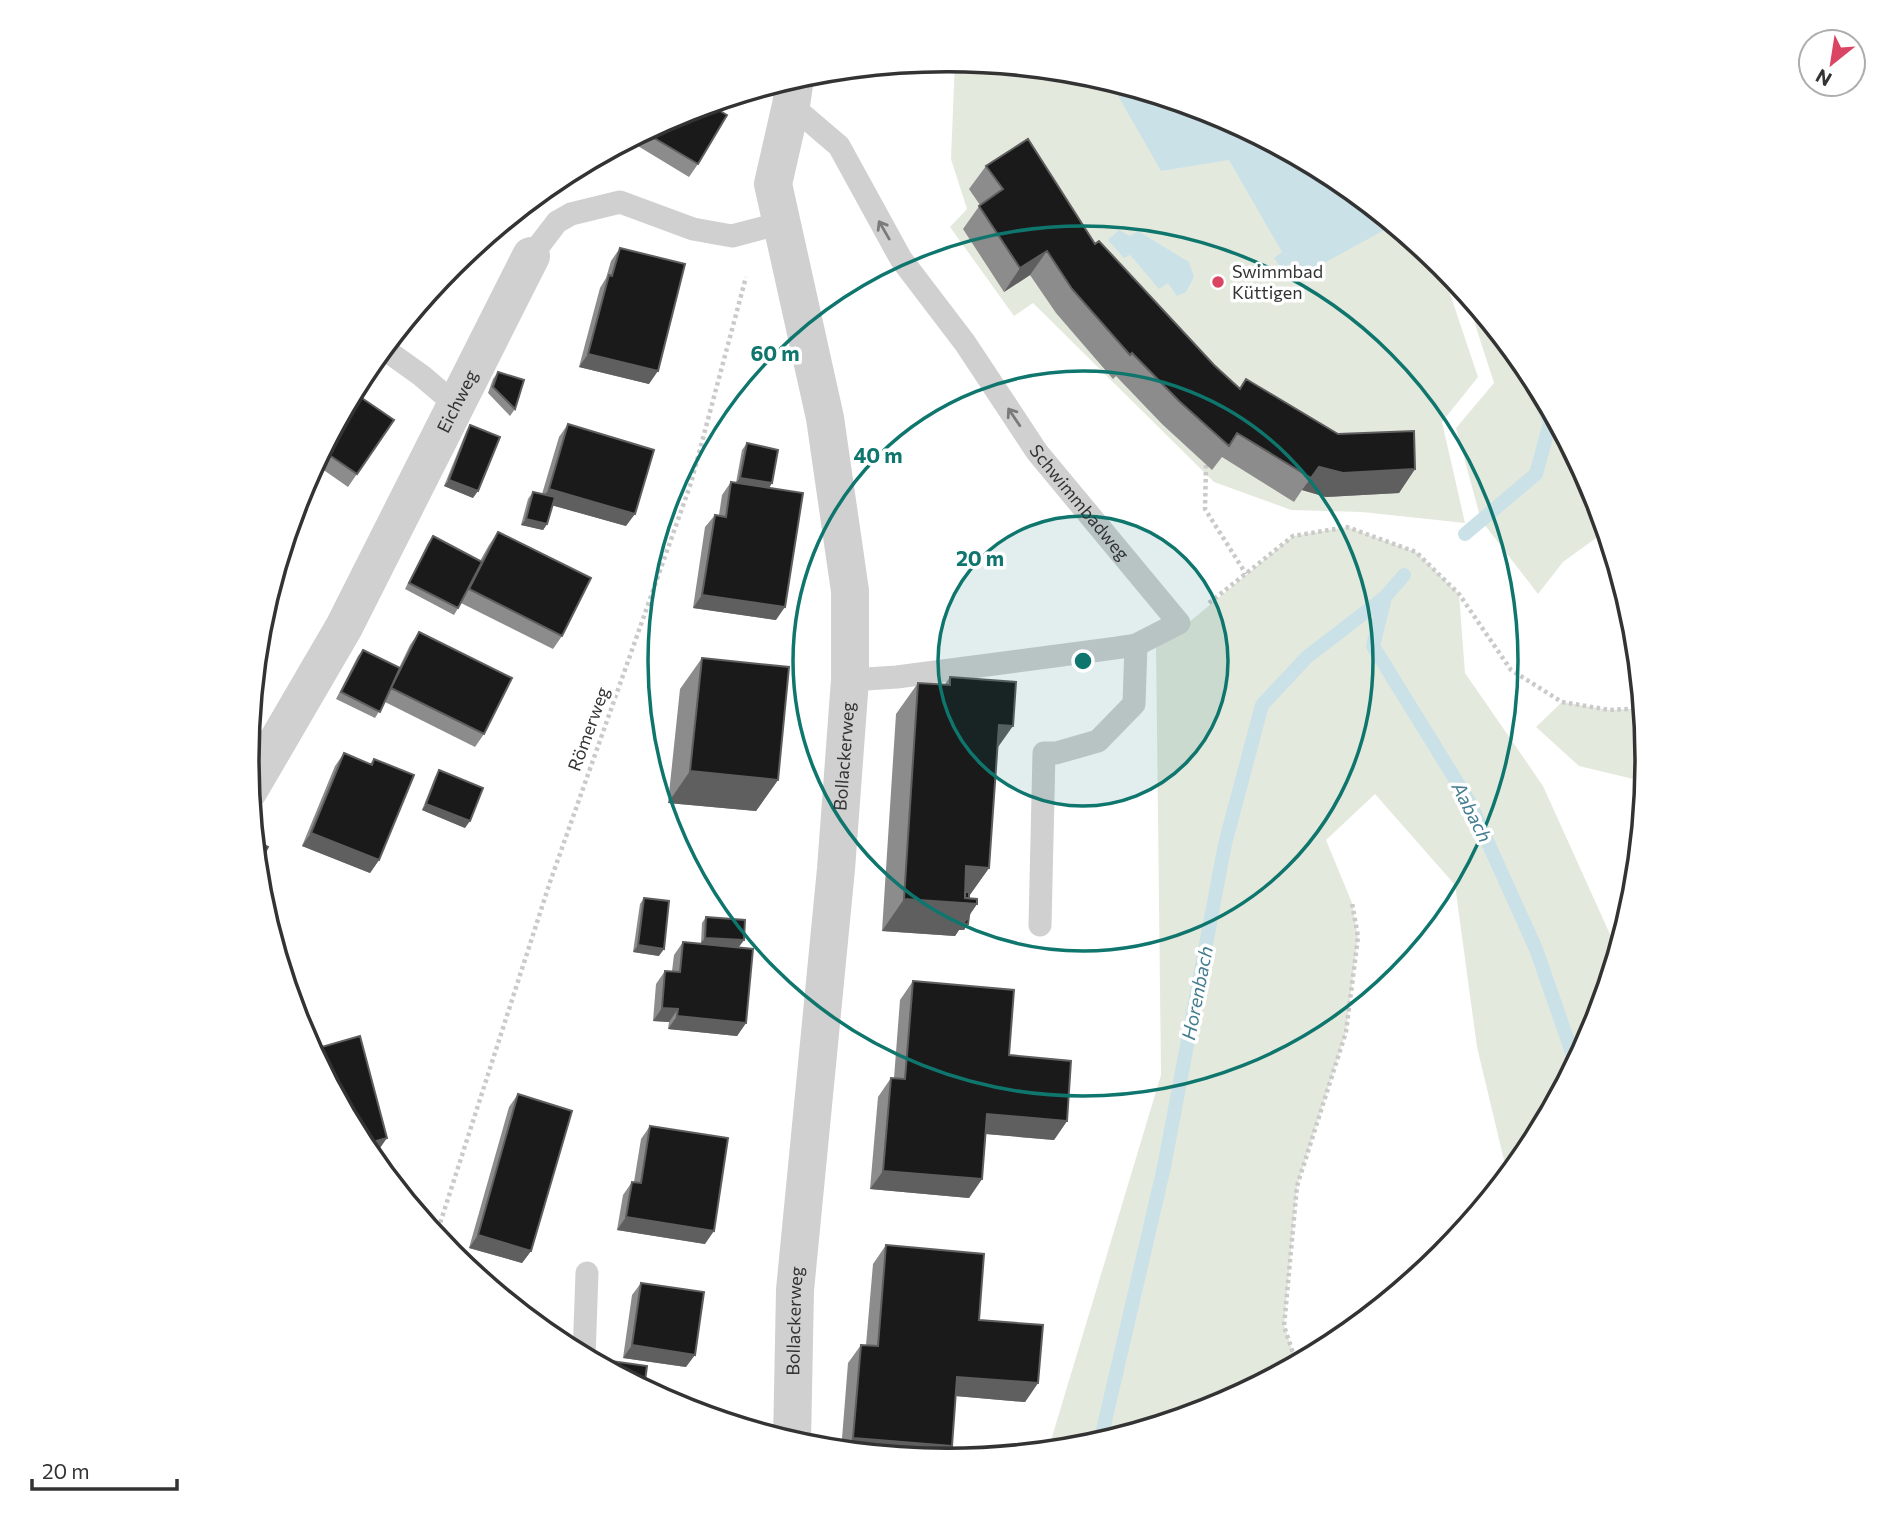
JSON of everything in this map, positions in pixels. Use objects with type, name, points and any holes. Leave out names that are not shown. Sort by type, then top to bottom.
[{"type":"street","name":"Bollackerweg","points":[[792,1431],[795,1290],[836,869],[850,680],[850,591],[827,430],[771,226],[773,184],[793,91]]},
{"type":"street","name":"Eichweg","points":[[259,772],[344,626],[531,256]]},
{"type":"lane","name":"Schwimmbadweg","points":[[793,91],[839,146],[901,259],[965,343],[1037,452],[1179,623]]},
{"type":"lane","name":"Eichweg","points":[[531,256],[557,222],[570,214],[620,202],[693,229],[732,236],[771,226]]},
{"type":"lane","points":[[392,354],[456,405]]},
{"type":"lane","points":[[850,680],[897,677],[1136,645],[1179,623]]},
{"type":"lane","points":[[1040,925],[1044,753],[1056,753],[1098,741],[1134,704],[1136,645]]},
{"type":"lane","points":[[584,1345],[587,1273]]},
{"type":"path","name":"Römerweg","points":[[440,1226],[550,882],[691,483],[771,226]]},
{"type":"path","points":[[1206,465],[1205,509],[1246,574]]},
{"type":"path","points":[[1179,623],[1293,537],[1347,527],[1416,552],[1459,594],[1511,670],[1562,702],[1609,710],[1634,709]]},
{"type":"path","points":[[1294,1356],[1284,1325],[1297,1186],[1346,1032],[1358,937],[1352,903]]},
{"type":"shaded area","name":"Swimmbad Küttigen","points":[[955,72],[1037,78],[1126,95],[1211,124],[1292,164],[1367,214],[1448,287],[1478,377],[1442,422],[1465,523],[1362,512],[1291,510],[1214,482],[1033,303],[1014,316],[950,227],[967,209],[951,159]]},
{"type":"shaded area","points":[[1472,314],[1494,341],[1544,416],[1584,497],[1599,536],[1563,562],[1538,594],[1481,520],[1456,428],[1494,383]]},
{"type":"shaded area","points":[[1347,527],[1416,552],[1459,594],[1465,673],[1543,786],[1613,940],[1584,1024],[1565,1065],[1544,1105],[1505,1164],[1477,1047],[1455,885],[1375,794],[1326,840],[1352,903],[1358,937],[1346,1032],[1297,1186],[1284,1325],[1294,1356],[1211,1397],[1169,1413],[1126,1426],[1051,1441],[1161,1075],[1156,644],[1176,633],[1293,536]]},
{"type":"shaded area","points":[[1562,702],[1610,710],[1634,709],[1636,780],[1579,766],[1536,727]]},
{"type":"water","points":[[1116,93],[1169,108],[1252,143],[1330,188],[1386,229],[1291,281],[1274,258],[1282,252],[1229,160],[1161,171]]},
{"type":"water","points":[[1119,230],[1130,236],[1138,231],[1189,262],[1194,277],[1186,292],[1177,296],[1168,283],[1159,289],[1130,255],[1124,258],[1108,240]]},
{"type":"building","points":[[719,111],[727,115],[698,164],[654,138]]},
{"type":"building","points":[[1028,139],[1095,244],[1099,241],[1214,365],[1240,389],[1246,379],[1338,434],[1414,431],[1415,469],[1343,473],[1319,467],[1311,478],[1237,433],[1229,446],[1179,401],[1132,353],[1130,355],[1072,289],[1047,251],[1020,268],[979,206],[1003,189],[986,166]]},
{"type":"building","points":[[620,248],[685,264],[658,371],[588,354],[609,275],[612,276]]},
{"type":"building","points":[[498,372],[524,380],[515,409],[493,387]]},
{"type":"building","points":[[362,398],[394,420],[357,474],[330,456]]},
{"type":"building","points":[[568,424],[654,450],[635,514],[549,489]]},
{"type":"building","points":[[470,425],[500,437],[478,491],[449,480]]},
{"type":"building","points":[[747,443],[778,450],[772,483],[740,478]]},
{"type":"building","points":[[731,482],[803,493],[785,607],[702,595],[715,515],[726,517]]},
{"type":"building","points":[[533,492],[555,497],[547,524],[526,519]]},
{"type":"building","points":[[498,532],[591,578],[562,636],[469,589]]},
{"type":"building","points":[[433,536],[482,562],[458,608],[409,583]]},
{"type":"building","points":[[419,632],[512,678],[484,734],[391,688]]},
{"type":"building","points":[[363,650],[400,668],[380,712],[341,692]]},
{"type":"building","points":[[702,658],[789,667],[778,780],[690,771]]},
{"type":"building","points":[[950,677],[1016,682],[1013,726],[999,725],[989,868],[966,866],[965,898],[977,899],[977,904],[904,899],[918,683],[950,685]]},
{"type":"building","points":[[344,753],[372,765],[374,759],[414,775],[379,860],[311,833]]},
{"type":"building","points":[[439,770],[483,788],[470,821],[426,804]]},
{"type":"building","points":[[644,898],[669,901],[664,949],[638,945]]},
{"type":"building","points":[[706,917],[745,920],[744,940],[705,938]]},
{"type":"building","points":[[683,942],[753,949],[746,1023],[677,1016],[678,1009],[662,1008],[665,971],[680,972]]},
{"type":"building","points":[[913,981],[1014,990],[1009,1055],[1071,1061],[1067,1121],[987,1114],[982,1179],[883,1171],[891,1078],[905,1079]]},
{"type":"building","points":[[360,1036],[387,1138],[374,1142],[351,1105],[322,1047]]},
{"type":"building","points":[[518,1094],[572,1111],[531,1251],[478,1235]]},
{"type":"building","points":[[650,1126],[728,1138],[714,1231],[626,1217],[632,1182],[641,1183]]},
{"type":"building","points":[[886,1245],[984,1254],[979,1320],[1043,1325],[1038,1383],[957,1377],[952,1446],[853,1438],[861,1345],[878,1346]]},
{"type":"building","points":[[641,1283],[704,1292],[695,1355],[632,1345]]},
{"type":"building","points":[[611,1361],[647,1366],[645,1379],[643,1378]]},
{"type":"waterway","name":"Aabach","points":[[1465,534],[1536,474],[1549,426]]},
{"type":"waterway","name":"Aabach","points":[[1404,575],[1385,597],[1373,646],[1470,803],[1536,949],[1571,1051]]},
{"type":"waterway","name":"Horenbach","points":[[1103,1431],[1164,1167],[1225,844],[1262,705],[1307,657],[1385,597]]},
{"type":"place","name":"Swimmbad Küttigen","points":[[1218,282]]}]
